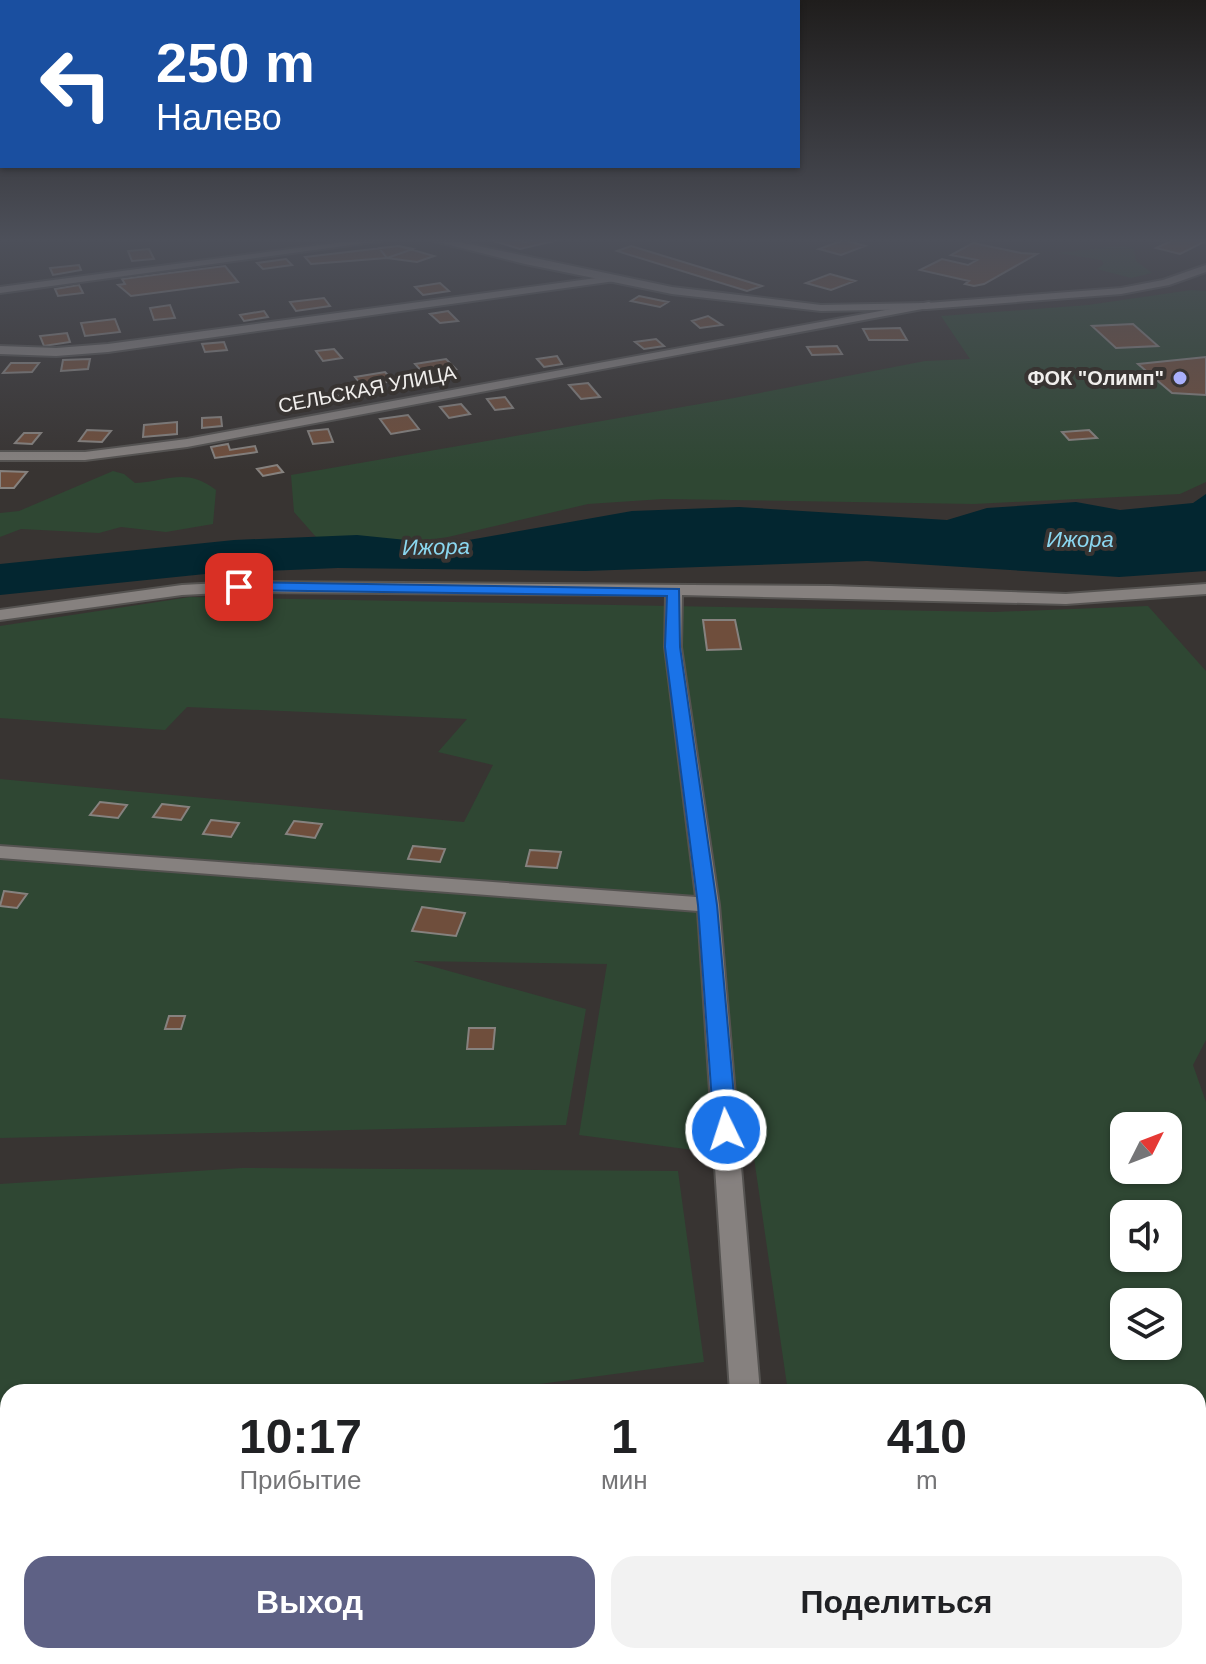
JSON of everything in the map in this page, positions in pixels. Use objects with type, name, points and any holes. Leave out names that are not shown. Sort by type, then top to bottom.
[{"type":"street","points":[[0,350],[56,352],[108,348],[344,316]]},
{"type":"street","name":"СЕЛЬСКАЯ УЛИЦА","points":[[0,456],[85,456],[187,443],[875,316]]},
{"type":"street","points":[[0,615],[182,590],[239,587],[830,591],[1066,599],[1206,589]]},
{"type":"street","points":[[674,592],[673,647],[708,905],[744,1384]]},
{"type":"street","points":[[0,852],[708,905]]},
{"type":"green space","points":[[941,316],[1206,316],[1206,482],[1180,494],[974,504],[663,499],[588,504],[448,537],[331,554],[294,512],[291,475],[734,398],[925,361],[970,359]]},
{"type":"green space","points":[[113,471],[124,474],[135,483],[186,477],[205,483],[216,490],[213,524],[166,532],[121,527],[99,533],[21,529],[0,537],[0,513],[19,511]]},
{"type":"green space","points":[[190,597],[994,612],[1148,606],[1206,671],[1206,1040],[1193,1065],[1206,1102],[1206,1384],[787,1384],[754,1158],[579,1135],[607,964],[413,961],[586,1009],[566,1125],[0,1138],[0,779],[464,822],[493,765],[438,752],[467,719],[187,707],[165,730],[0,718],[0,626]]},
{"type":"green space","points":[[242,1168],[678,1171],[704,1362],[540,1384],[0,1384],[0,1184]]},
{"type":"water","name":"Ижора","points":[[1206,494],[1206,571],[1119,577],[867,561],[586,571],[338,568],[215,573],[0,595],[0,564],[234,540],[357,535],[446,544],[632,511],[739,507],[947,520],[987,508],[1076,502],[1120,510],[1193,503]]},
{"type":"building","points":[[153,316],[175,318],[154,320]]},
{"type":"building","points":[[240,316],[268,317],[244,321]]},
{"type":"building","points":[[432,316],[453,316],[458,321],[440,323]]},
{"type":"building","points":[[708,316],[722,325],[700,328],[692,321]]},
{"type":"building","points":[[115,319],[120,332],[85,336],[81,323]]},
{"type":"building","points":[[1133,324],[1158,346],[1116,348],[1092,326]]},
{"type":"building","points":[[900,328],[907,340],[869,340],[863,329]]},
{"type":"building","points":[[67,333],[70,342],[44,346],[40,336]]},
{"type":"building","points":[[656,339],[664,346],[644,349],[635,342]]},
{"type":"building","points":[[224,342],[227,350],[205,352],[202,344]]},
{"type":"building","points":[[837,346],[842,354],[812,355],[807,347]]},
{"type":"building","points":[[334,349],[342,358],[323,361],[316,351]]},
{"type":"building","points":[[557,356],[562,364],[544,367],[537,359]]},
{"type":"building","name":"ФОК \"Олимп\"","points":[[1206,357],[1206,395],[1172,393],[1138,364]]},
{"type":"building","points":[[90,359],[88,369],[61,371],[63,360]]},
{"type":"building","points":[[446,359],[456,369],[424,374],[415,364]]},
{"type":"building","points":[[11,363],[39,363],[32,372],[3,373]]},
{"type":"building","points":[[385,372],[393,381],[362,386],[355,377]]},
{"type":"building","points":[[588,383],[600,397],[581,399],[569,385]]},
{"type":"building","points":[[334,392],[343,401],[325,405],[316,396]]},
{"type":"building","points":[[505,397],[513,408],[495,410],[487,399]]},
{"type":"building","points":[[461,404],[470,414],[449,418],[440,407]]},
{"type":"building","points":[[408,415],[419,429],[391,434],[380,419]]},
{"type":"building","points":[[221,417],[222,426],[202,428],[202,418]]},
{"type":"building","points":[[177,422],[177,434],[143,437],[144,425]]},
{"type":"building","points":[[328,429],[333,442],[313,444],[308,431]]},
{"type":"building","points":[[87,430],[111,431],[102,442],[79,441]]},
{"type":"building","points":[[1089,430],[1097,438],[1069,440],[1062,432]]},
{"type":"building","points":[[24,433],[41,433],[32,444],[15,443]]},
{"type":"building","points":[[228,444],[230,450],[255,446],[257,452],[215,458],[211,447]]},
{"type":"building","points":[[277,465],[283,472],[263,476],[257,469]]},
{"type":"building","points":[[0,471],[27,472],[14,488],[0,488]]},
{"type":"building","points":[[703,620],[735,620],[741,649],[707,650]]},
{"type":"building","points":[[100,802],[127,805],[118,818],[90,815]]},
{"type":"building","points":[[162,804],[189,807],[181,820],[153,817]]},
{"type":"building","points":[[211,820],[239,823],[231,837],[203,834]]},
{"type":"building","points":[[294,821],[322,824],[315,838],[286,834]]},
{"type":"building","points":[[413,846],[445,849],[440,862],[408,859]]},
{"type":"building","points":[[530,850],[561,852],[557,868],[526,866]]},
{"type":"building","points":[[4,891],[27,894],[17,908],[0,906]]},
{"type":"building","points":[[422,907],[465,913],[456,936],[412,931]]},
{"type":"building","points":[[169,1016],[185,1016],[181,1029],[165,1029]]},
{"type":"building","points":[[469,1028],[495,1028],[493,1049],[467,1049]]},
{"type":"place","name":"ФОК \"Олимп\"","points":[[1180,378]]},
{"type":"route","points":[[239,587],[674,592],[673,647],[708,905],[726,1130]]}]
